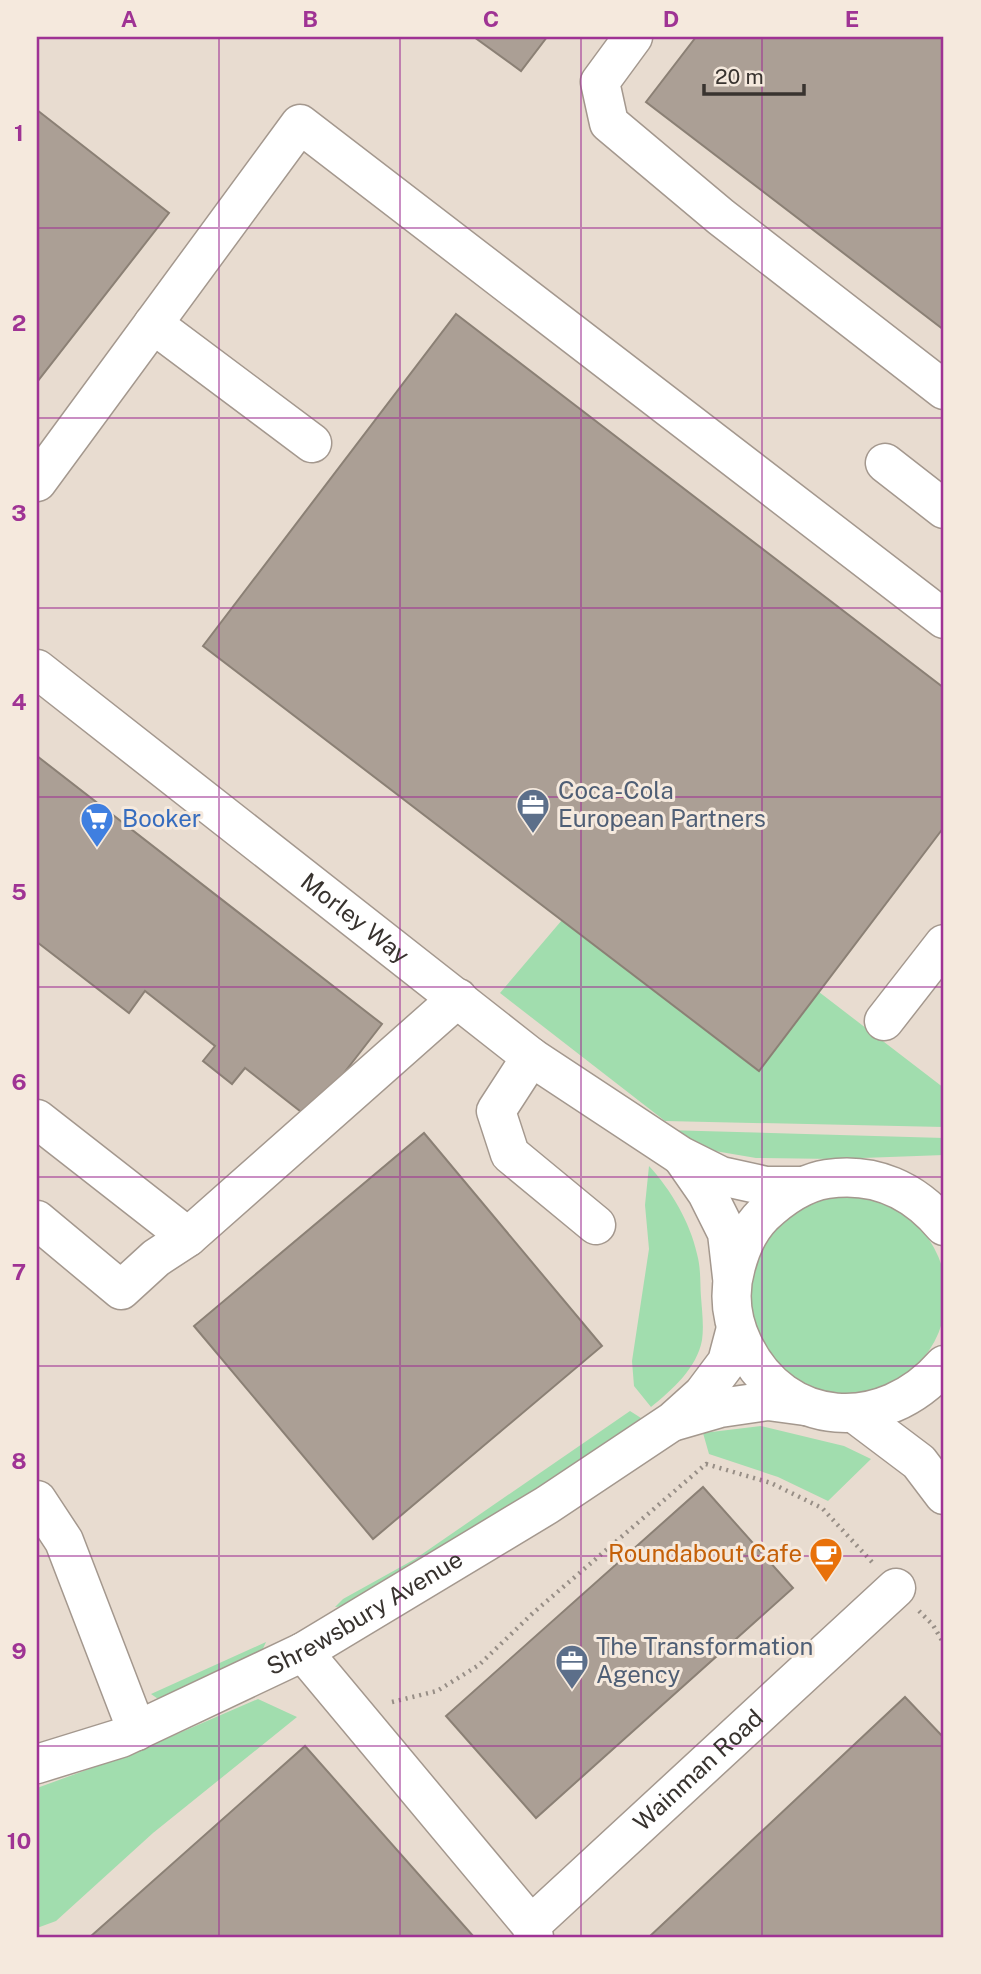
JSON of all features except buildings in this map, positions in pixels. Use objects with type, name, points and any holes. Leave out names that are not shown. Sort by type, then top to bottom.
[{"type":"street","points":[[633,37],[600,82],[609,122],[721,218],[944,390]]},
{"type":"street","points":[[37,482],[300,124],[944,619]]},
{"type":"street","points":[[153,324],[312,443]]},
{"type":"street","points":[[885,463],[944,509]]},
{"type":"street","name":"Morley Way","points":[[37,669],[531,1057],[681,1156],[721,1176],[766,1186],[803,1186]]},
{"type":"street","points":[[884,1021],[944,944]]},
{"type":"street","points":[[37,1220],[121,1290],[156,1258],[188,1237],[458,998]]},
{"type":"street","points":[[531,1057],[496,1111],[510,1154],[596,1224]]},
{"type":"street","points":[[37,1119],[188,1237]]},
{"type":"street","name":"Morley Way","points":[[681,1156],[707,1193],[727,1233],[736,1328]]},
{"type":"street","points":[[732,1279],[740,1250],[755,1223],[777,1202],[803,1186],[830,1179],[859,1177],[895,1186],[922,1202],[944,1226]]},
{"type":"street","points":[[895,1186],[944,1187]]},
{"type":"street","points":[[736,1328],[752,1362],[776,1388],[808,1406],[839,1413],[881,1409],[906,1398],[929,1383],[944,1364]]},
{"type":"street","name":"Shrewsbury Avenue","points":[[37,1764],[137,1731],[303,1653],[547,1505],[673,1421],[703,1394],[727,1362],[736,1328]]},
{"type":"street","name":"Shrewsbury Avenue","points":[[673,1421],[720,1408],[768,1402],[808,1406]]},
{"type":"street","points":[[855,1413],[919,1462],[944,1495]]},
{"type":"street","points":[[37,1500],[64,1541],[137,1731]]},
{"type":"street","name":"Wainman Road","points":[[303,1653],[533,1931],[896,1588]]},
{"type":"path","points":[[392,1702],[437,1690],[479,1665],[533,1613],[706,1464],[771,1483],[822,1508],[933,1625],[944,1644]]},
{"type":"green space","points":[[562,920],[758,1071],[819,992],[944,1088],[944,1127],[665,1121],[500,993]]},
{"type":"green space","points":[[665,1130],[944,1138],[944,1155],[835,1159],[756,1158],[703,1149]]},
{"type":"green space","points":[[649,1166],[665,1185],[690,1230],[699,1265],[703,1324],[702,1340],[695,1360],[675,1386],[651,1407],[634,1386],[632,1361],[649,1249],[645,1205]]},
{"type":"green space","points":[[847,1196],[885,1204],[917,1225],[938,1257],[946,1295],[938,1333],[917,1365],[885,1386],[847,1394],[809,1386],[777,1365],[756,1333],[748,1295],[756,1257],[777,1225],[809,1204]]},
{"type":"green space","points":[[630,1411],[641,1418],[627,1429],[362,1605],[335,1607],[343,1599],[415,1559]]},
{"type":"green space","points":[[761,1426],[844,1446],[871,1459],[828,1501],[778,1477],[709,1454],[703,1433]]},
{"type":"green space","points":[[266,1642],[261,1653],[161,1701],[151,1694]]},
{"type":"green space","points":[[258,1699],[297,1717],[153,1833],[56,1921],[37,1928],[37,1788],[133,1753]]},
{"type":"place","name":"Coca-Cola European Partners","points":[[533,835]]},
{"type":"place","name":"Booker","points":[[97,849]]},
{"type":"place","name":"Roundabout Cafe","points":[[826,1584]]},
{"type":"place","name":"The Transformation Agency","points":[[572,1691]]}]
